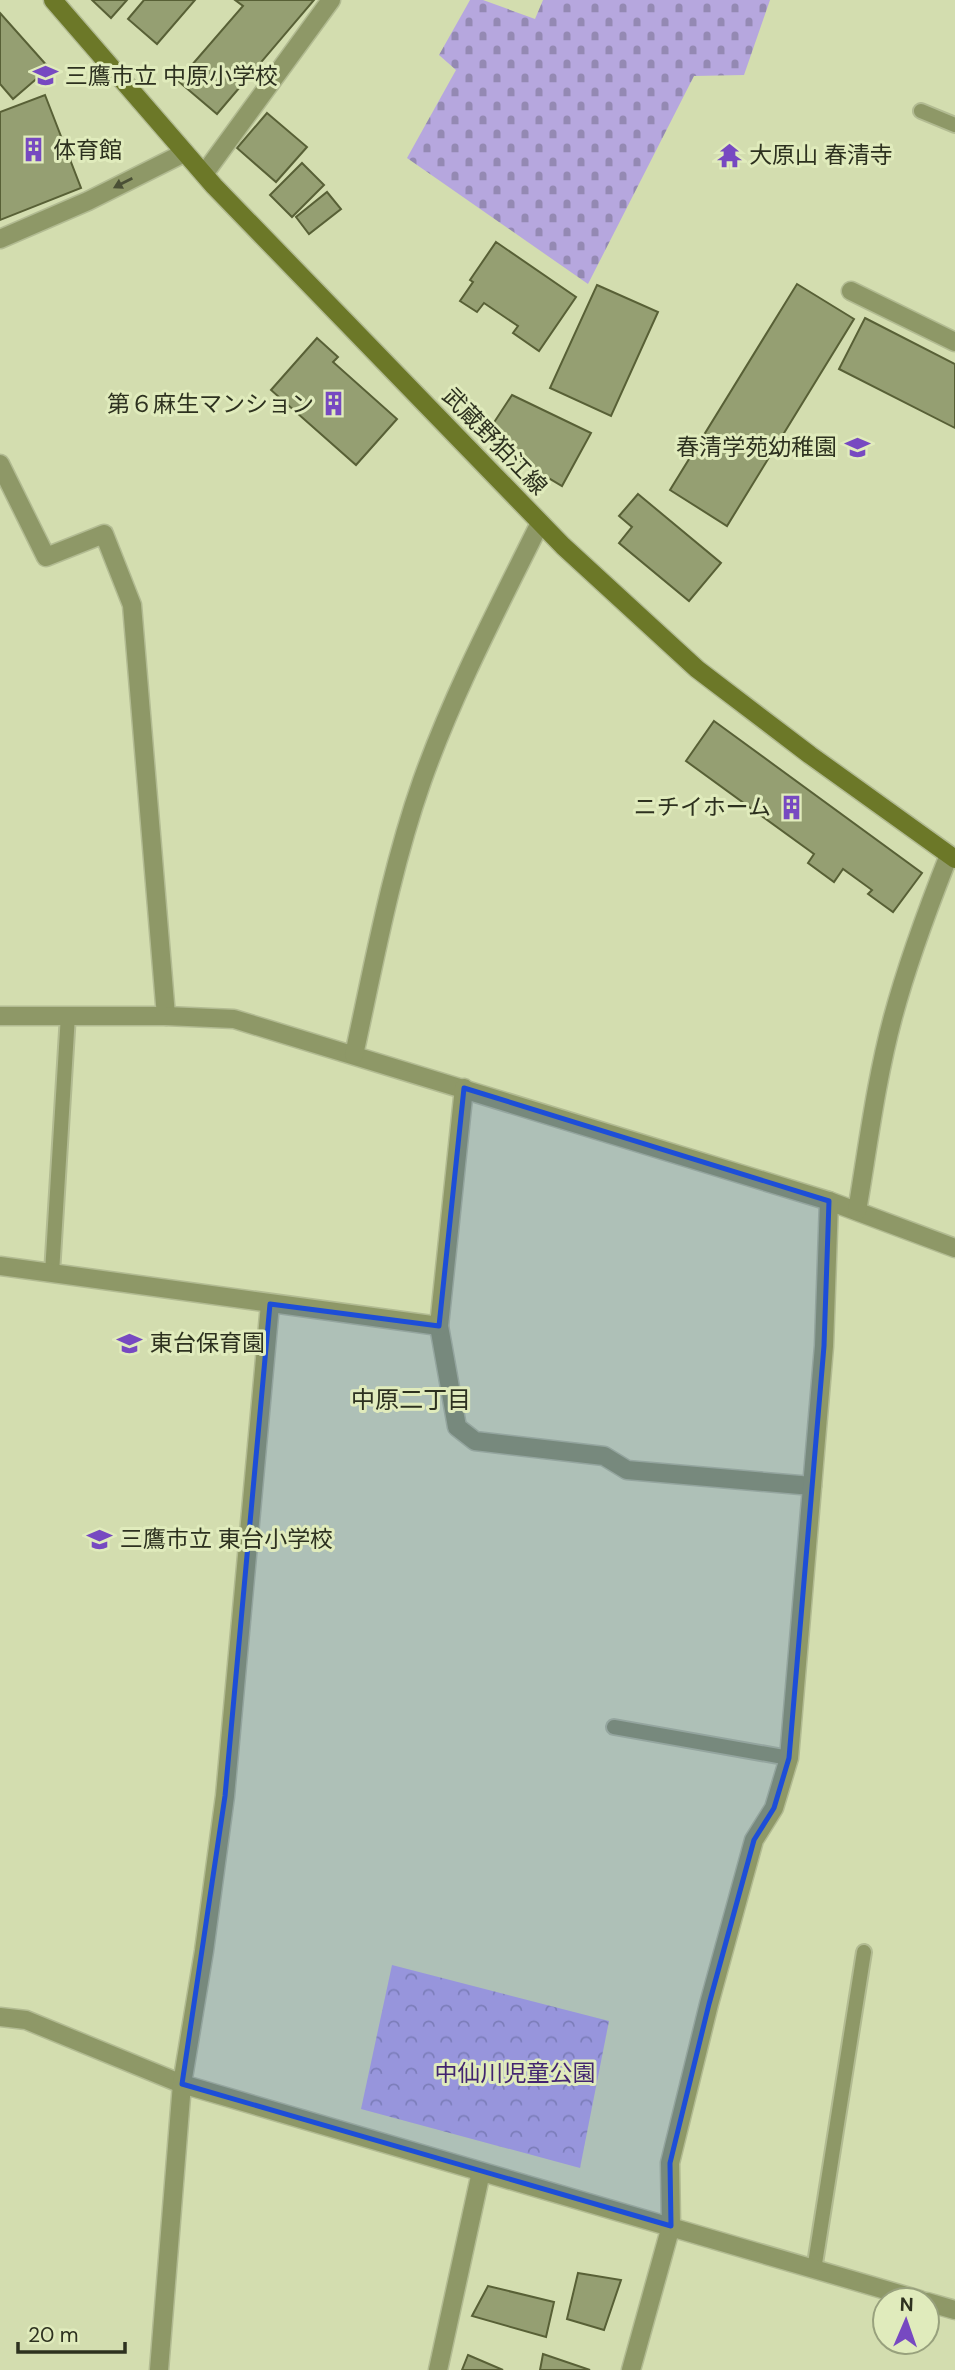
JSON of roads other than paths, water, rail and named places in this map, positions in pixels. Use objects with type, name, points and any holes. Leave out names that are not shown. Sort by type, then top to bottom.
[{"type":"main road","name":"武蔵野狛江線","points":[[53,0],[184,153],[540,523],[696,668],[810,755],[952,857]]},
{"type":"street","points":[[204,174],[331,0]]},
{"type":"street","points":[[0,239],[88,201],[184,153]]},
{"type":"street","points":[[851,291],[955,342]]},
{"type":"street","points":[[0,464],[46,557],[104,534],[132,605],[166,1016]]},
{"type":"street","points":[[354,1055],[391,884],[422,782],[459,686],[540,523]]},
{"type":"street","points":[[857,1211],[892,1018],[918,933],[952,857]]},
{"type":"street","points":[[0,1016],[166,1016],[234,1019],[829,1200],[955,1248]]},
{"type":"street","points":[[464,1088],[439,1326],[457,1427],[475,1441],[604,1456],[627,1470],[812,1486]]},
{"type":"street","points":[[631,2370],[671,2225],[670,2163],[709,2004],[754,1840],[774,1808],[789,1758],[824,1346],[829,1200]]},
{"type":"street","points":[[0,1266],[439,1326]]},
{"type":"street","points":[[159,2370],[182,2084],[204,1951],[225,1796],[270,1304]]},
{"type":"street","points":[[0,2017],[26,2020],[182,2084],[671,2225],[871,2286]]},
{"type":"street","points":[[438,2370],[481,2172]]},
{"type":"lane","points":[[921,111],[955,125]]},
{"type":"lane","points":[[52,1273],[68,1015]]},
{"type":"lane","points":[[614,1727],[789,1758]]},
{"type":"lane","points":[[814,2270],[864,1952]]},
{"type":"place","name":"三鷹市立 中原小学校","points":[[45,76]]},
{"type":"place","name":"体育館","points":[[33,150]]},
{"type":"place","name":"大原山 春清寺","points":[[729,155]]},
{"type":"place","name":"第６麻生マンション","points":[[334,404]]},
{"type":"place","name":"春清学苑幼稚園","points":[[857,447]]},
{"type":"place","name":"ニチイホーム","points":[[791,807]]},
{"type":"place","name":"東台保育園","points":[[130,1343]]},
{"type":"place","name":"三鷹市立 東台小学校","points":[[100,1539]]},
{"type":"district","name":"中原二丁目","points":[[411,1400]]},
{"type":"park label","name":"中仙川児童公園","points":[[515,2073]]}]
